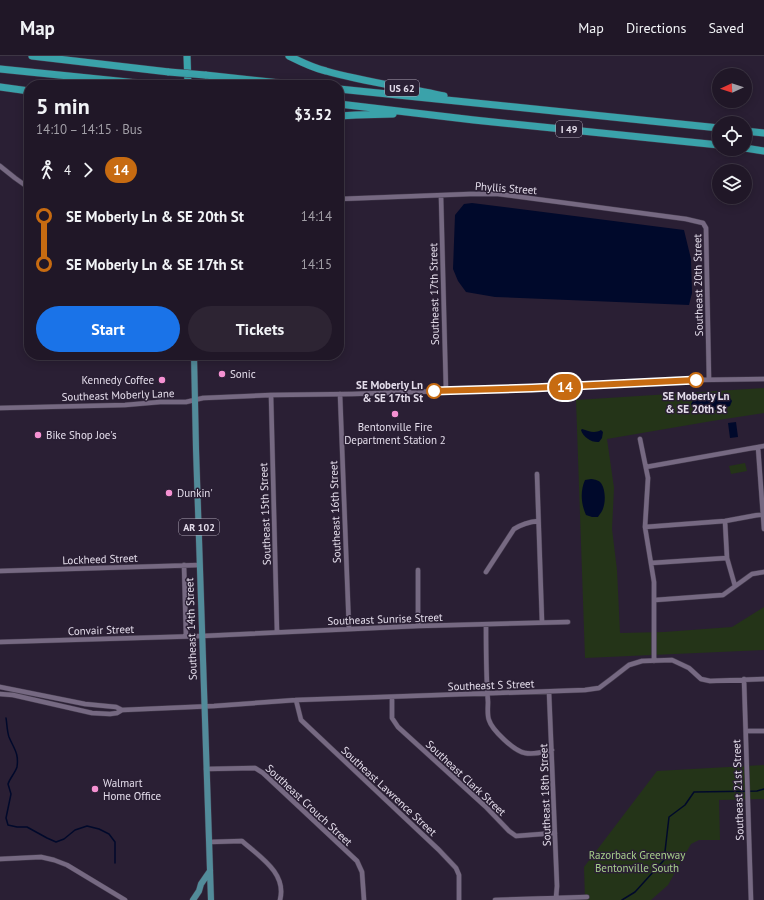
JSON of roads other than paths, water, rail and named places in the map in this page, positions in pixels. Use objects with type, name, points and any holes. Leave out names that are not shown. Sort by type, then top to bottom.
[{"type":"highway","points":[[32,56],[252,80]]},
{"type":"highway","points":[[187,56],[188,80]]},
{"type":"highway","name":"US 62","points":[[289,56],[309,66],[326,71],[477,103]]},
{"type":"highway","points":[[0,69],[108,80]]},
{"type":"highway","points":[[0,87],[24,90]]},
{"type":"highway","name":"I 49","points":[[344,90],[712,127]]},
{"type":"highway","name":"I 49","points":[[344,105],[419,114],[712,144]]},
{"type":"highway","points":[[344,116],[419,114]]},
{"type":"highway","points":[[752,132],[764,134]]},
{"type":"highway","points":[[752,149],[764,151]]},
{"type":"main road","name":"Southeast 14th Street","points":[[195,360],[204,706],[211,900]]},
{"type":"main road","points":[[193,900],[210,871]]},
{"type":"street","points":[[0,166],[24,184]]},
{"type":"street","name":"Phyllis Street","points":[[344,199],[498,194],[671,217]]},
{"type":"street","name":"Southeast 17th Street","points":[[441,196],[446,391]]},
{"type":"street","name":"Southeast 20th Street","points":[[671,217],[698,221],[703,223],[706,228],[709,380]]},
{"type":"street","name":"Southeast Moberly Lane","points":[[0,408],[125,405],[160,402],[186,402],[203,398],[271,395],[446,391],[764,379]]},
{"type":"street","name":"Southeast 16th Street","points":[[340,394],[349,629]]},
{"type":"street","name":"Southeast 15th Street","points":[[271,395],[277,632]]},
{"type":"street","points":[[640,439],[648,478],[645,527],[654,582],[654,661]]},
{"type":"street","points":[[646,467],[764,446]]},
{"type":"street","points":[[758,447],[764,529]]},
{"type":"street","points":[[537,474],[542,622]]},
{"type":"street","points":[[645,527],[724,521],[763,514]]},
{"type":"street","points":[[486,572],[514,529],[527,522],[538,521]]},
{"type":"street","points":[[724,521],[727,558],[735,586]]},
{"type":"street","points":[[651,563],[727,558]]},
{"type":"street","name":"Lockheed Street","points":[[0,570],[200,565]]},
{"type":"street","points":[[184,566],[186,636]]},
{"type":"street","points":[[418,570],[418,626]]},
{"type":"street","points":[[654,600],[723,595],[752,574],[764,572]]},
{"type":"street","name":"Southeast Sunrise Street","points":[[202,636],[418,626],[568,622]]},
{"type":"street","points":[[486,624],[489,721],[496,732],[504,740],[514,748],[524,753],[537,753],[552,750]]},
{"type":"street","name":"Convair Street","points":[[0,642],[202,636]]},
{"type":"street","name":"Southeast S Street","points":[[122,710],[296,700],[585,690],[599,688],[629,665],[642,661],[672,660],[689,668],[701,679],[710,681],[764,679]]},
{"type":"street","name":"Southeast 21st Street","points":[[744,679],[751,900]]},
{"type":"street","points":[[0,687],[85,704],[116,707],[122,710]]},
{"type":"street","name":"Southeast 18th Street","points":[[550,692],[557,886],[556,898]]},
{"type":"street","points":[[0,694],[13,695],[92,713],[117,713],[122,710]]},
{"type":"street","name":"Southeast Clark Street","points":[[392,697],[392,718],[398,726],[486,807],[509,831],[516,836],[555,833]]},
{"type":"street","name":"Southeast Lawrence Street","points":[[296,700],[301,720],[434,845],[456,868],[459,875],[459,900]]},
{"type":"street","points":[[746,731],[764,730]]},
{"type":"street","name":"Southeast Crouch Street","points":[[206,769],[255,768],[263,772],[357,861],[362,872],[364,900]]},
{"type":"street","points":[[209,842],[242,841],[274,871],[279,878],[282,893],[280,900]]},
{"type":"street","points":[[0,859],[41,858],[54,860],[67,865],[125,900]]},
{"type":"street","points":[[495,900],[587,897]]},
{"type":"water","points":[[472,203],[684,230],[691,259],[692,293],[689,305],[495,297],[466,292],[458,281],[453,269],[455,215],[464,204]]},
{"type":"water","points":[[710,396],[729,396],[732,401],[730,406],[712,410],[702,411],[692,408],[691,404],[694,399]]},
{"type":"water","points":[[736,422],[738,437],[730,438],[728,423]]},
{"type":"water","points":[[581,430],[594,432],[601,430],[603,432],[602,438],[599,442],[591,440],[584,435]]},
{"type":"water","points":[[591,479],[600,482],[604,492],[605,500],[602,512],[598,517],[586,515],[582,502],[582,489],[585,480]]},
{"type":"waterway","points":[[6,718],[8,735],[16,751],[17,758],[17,767],[8,784],[11,794],[6,818],[8,825],[27,827],[56,842],[64,839],[75,830],[87,826],[99,829],[109,834],[115,842],[115,863]]},
{"type":"waterway","points":[[622,900],[635,892],[664,860],[669,817],[685,805],[694,792],[757,791],[764,789]]},
{"type":"place","name":"Sonic","points":[[222,374]]},
{"type":"place","name":"Kennedy Coffee","points":[[162,380]]},
{"type":"place","name":"SE Moberly Ln & SE 20th St","points":[[696,380]]},
{"type":"place","name":"SE Moberly Ln & SE 17th St","points":[[434,391]]},
{"type":"place","name":"Bentonville Fire Department Station 2","points":[[395,414]]},
{"type":"place","name":"Bike Shop Joe's","points":[[38,435]]},
{"type":"place","name":"Dunkin'","points":[[169,493]]},
{"type":"place","name":"Walmart Home Office","points":[[95,789]]},
{"type":"park label","name":"Razorback Greenway Bentonville South","points":[[637,861]]}]
